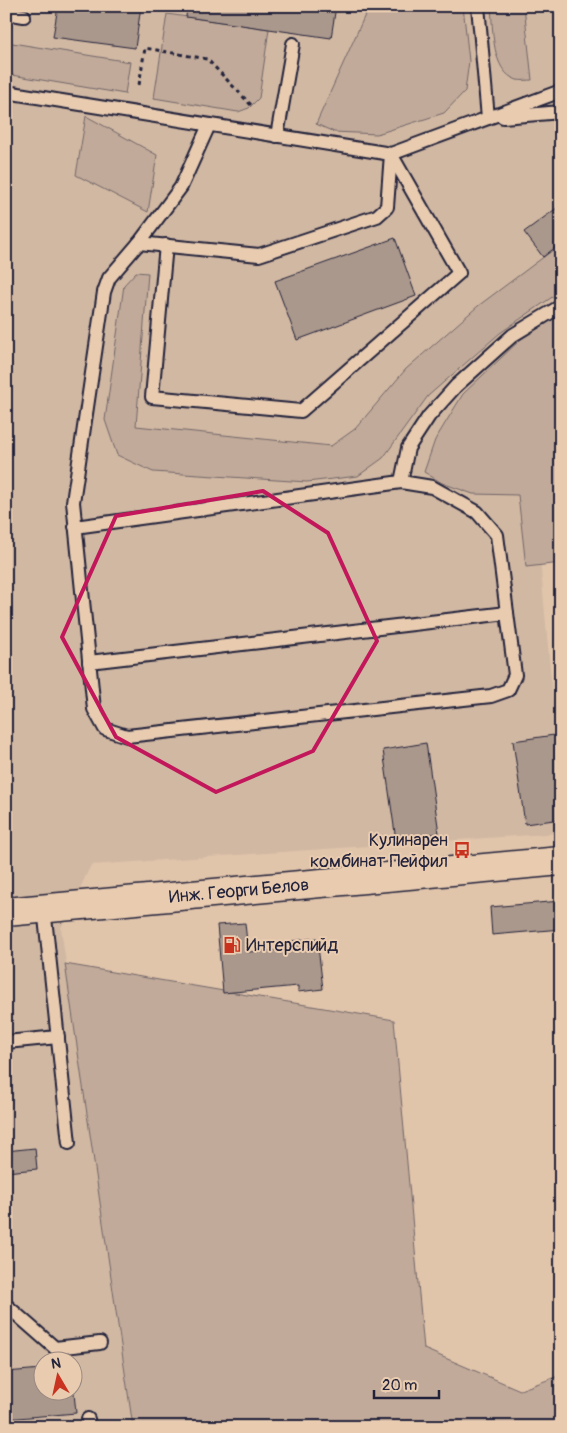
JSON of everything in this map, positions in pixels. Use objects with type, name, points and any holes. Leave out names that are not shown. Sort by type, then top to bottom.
[{"type":"street","name":"Инж. Георги Белов","points":[[6,912],[561,861]]},
{"type":"lane","points":[[478,6],[488,118]]},
{"type":"lane","points":[[6,13],[24,16]]},
{"type":"lane","points":[[277,136],[293,44]]},
{"type":"lane","points":[[6,92],[391,154],[561,91]]},
{"type":"lane","points":[[488,118],[561,112]]},
{"type":"lane","points":[[75,528],[401,482],[432,487],[477,512],[497,535],[515,675],[508,690],[491,696],[127,736],[105,729],[94,709],[75,528],[73,502],[104,292],[109,278],[139,243],[181,187],[209,125]]},
{"type":"lane","points":[[139,243],[259,255],[377,216],[387,207],[391,154]]},
{"type":"lane","points":[[166,245],[152,397],[301,410],[459,273],[391,154]]},
{"type":"lane","points":[[401,482],[408,448],[429,416],[456,386],[513,335],[561,306]]},
{"type":"lane","points":[[89,662],[507,613]]},
{"type":"lane","points":[[44,908],[69,1143]]},
{"type":"lane","points":[[6,1042],[58,1037]]},
{"type":"lane","points":[[6,1306],[55,1348],[100,1343]]},
{"type":"path","points":[[139,85],[145,48],[207,59],[253,107]]},
{"type":"highlighted area","points":[[263,491],[328,533],[377,641],[313,751],[216,792],[116,737],[62,637],[116,516]]},
{"type":"shaded area","points":[[6,6],[561,6],[561,314],[520,340],[553,701],[561,684],[561,833],[91,865],[61,928],[133,1427],[6,1427]]},
{"type":"shaded area","points":[[369,6],[463,6],[469,61],[465,91],[444,113],[377,134],[334,132],[316,124]]},
{"type":"shaded area","points":[[491,6],[524,6],[532,80],[517,80],[508,75],[502,68],[493,37]]},
{"type":"shaded area","points":[[167,14],[269,29],[259,98],[249,108],[238,112],[154,98]]},
{"type":"shaded area","points":[[6,42],[130,62],[125,94],[6,74]]},
{"type":"shaded area","points":[[86,116],[157,155],[148,212],[76,175]]},
{"type":"shaded area","points":[[561,244],[561,291],[500,333],[428,396],[383,458],[358,476],[307,482],[153,472],[117,455],[105,420],[124,285],[136,272],[148,273],[136,426],[331,446],[355,429],[406,369],[478,306]]},
{"type":"shaded area","points":[[561,314],[561,563],[526,567],[518,495],[473,494],[442,483],[424,472],[435,440],[463,394],[520,340]]},
{"type":"shaded area","points":[[65,964],[394,1020],[424,1349],[520,1390],[561,1375],[561,1427],[133,1427]]},
{"type":"building","points":[[58,6],[141,6],[135,48],[53,37]]},
{"type":"building","points":[[187,6],[336,6],[331,38],[186,17]]},
{"type":"building","points":[[561,205],[561,243],[543,257],[524,232]]},
{"type":"building","points":[[395,238],[416,296],[297,340],[275,281]]},
{"type":"building","points":[[561,734],[561,819],[525,824],[513,741]]},
{"type":"building","points":[[426,743],[439,833],[396,840],[383,750]]},
{"type":"building","points":[[561,901],[561,929],[492,935],[490,907]]},
{"type":"building","points":[[245,923],[248,952],[293,949],[292,941],[317,938],[323,989],[298,992],[298,986],[223,993],[217,925]]},
{"type":"building","points":[[35,1148],[37,1169],[6,1172],[6,1151]]},
{"type":"building","points":[[32,1370],[32,1400],[75,1400],[76,1413],[6,1419],[6,1372]]},
{"type":"place","name":"Кулинарен комбинат Пейфил","points":[[462,850]]},
{"type":"place","name":"Интерспийд","points":[[232,945]]}]
